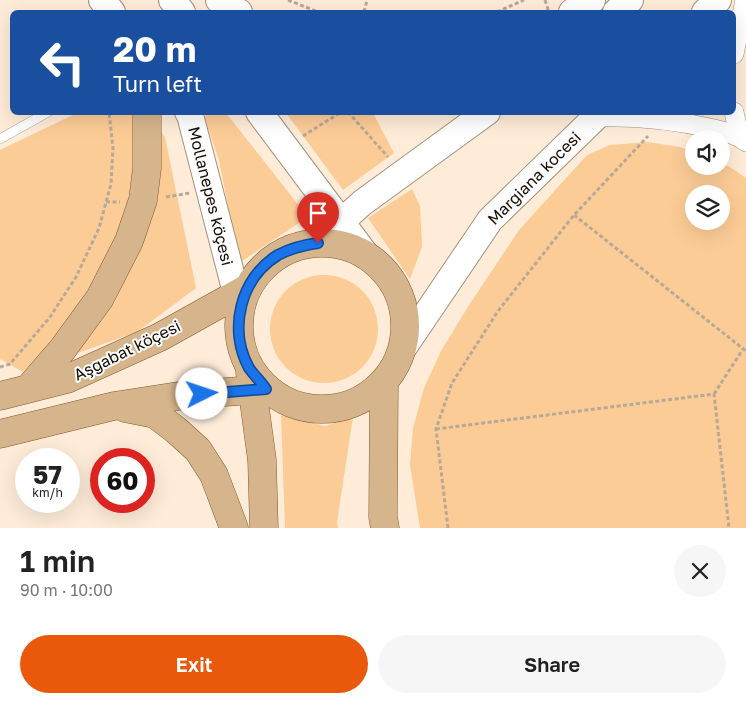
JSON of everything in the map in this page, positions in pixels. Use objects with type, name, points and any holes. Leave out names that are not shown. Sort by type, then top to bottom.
[{"type":"main road","points":[[102,0],[110,10]]},
{"type":"main road","points":[[172,0],[180,10]]},
{"type":"main road","points":[[219,0],[236,10]]},
{"type":"main road","points":[[575,10],[592,0]]},
{"type":"main road","points":[[618,10],[630,0]]},
{"type":"main road","points":[[707,10],[718,0]]},
{"type":"main road","points":[[29,388],[62,350],[100,298],[129,241],[143,200],[147,168],[147,115]]},
{"type":"main road","name":"Mollanepes köçesi","points":[[190,115],[241,297]]},
{"type":"main road","points":[[0,434],[114,406],[256,382],[288,403],[313,410],[339,409],[363,400],[384,384],[396,367],[404,347],[406,321],[400,295],[386,272],[366,255],[261,115]]},
{"type":"main road","points":[[318,243],[362,202],[483,115]]},
{"type":"main road","name":"Margiana kocesi","points":[[404,347],[490,220],[599,115]]},
{"type":"main road","points":[[264,528],[262,460],[256,382],[242,350],[238,331],[241,297],[260,270],[277,256],[296,246],[318,243],[343,245],[366,255]]},
{"type":"main road","name":"Aşgabat köçesi","points":[[0,396],[67,379],[160,337],[241,297]]},
{"type":"main road","points":[[384,384],[383,517],[385,528]]},
{"type":"main road","points":[[114,406],[155,414],[198,450],[214,476],[234,528]]},
{"type":"street","points":[[736,44],[745,0]]},
{"type":"street","points":[[599,115],[632,116],[663,120],[699,126],[742,138]]},
{"type":"street","points":[[735,115],[742,138]]},
{"type":"lane","points":[[0,139],[43,115]]},
{"type":"path","points":[[288,0],[313,10]]},
{"type":"path","points":[[502,10],[524,0]]},
{"type":"path","points":[[0,367],[10,364],[50,317],[76,277],[99,228],[110,184],[113,148],[109,115]]},
{"type":"path","points":[[286,148],[336,115]]},
{"type":"path","points":[[351,115],[403,173]]},
{"type":"path","points":[[448,528],[436,429],[452,383],[498,311],[574,215],[663,120]]},
{"type":"path","points":[[574,215],[745,350],[714,394],[729,528]]},
{"type":"path","points":[[436,429],[714,394]]},
{"type":"shaded area","points":[[73,115],[133,115],[137,129],[132,183],[121,245],[81,311],[23,372],[0,359],[0,150]]},
{"type":"shaded area","points":[[207,115],[228,115],[308,217],[239,263],[219,160],[204,117]]},
{"type":"shaded area","points":[[287,115],[374,115],[394,153],[343,190]]},
{"type":"shaded area","points":[[152,121],[165,137],[196,288],[137,332],[72,355],[115,302],[131,267]]},
{"type":"shaded area","points":[[648,142],[685,149],[685,175],[730,175],[730,167],[746,178],[746,528],[420,528],[410,465],[413,428],[424,388],[441,351],[519,230],[587,155],[610,145]]},
{"type":"shaded area","points":[[412,189],[420,206],[422,247],[410,279],[368,218]]},
{"type":"shaded area","points":[[324,275],[345,279],[362,291],[374,308],[378,329],[374,350],[362,367],[345,379],[324,383],[303,379],[286,367],[274,350],[270,329],[274,308],[286,291],[303,279]]},
{"type":"shaded area","points":[[281,415],[325,426],[353,417],[337,522],[338,528],[285,528]]},
{"type":"route","points":[[202,394],[266,389],[250,368],[242,350],[238,331],[239,312],[248,288],[260,270],[277,256],[296,246],[318,243]]}]
